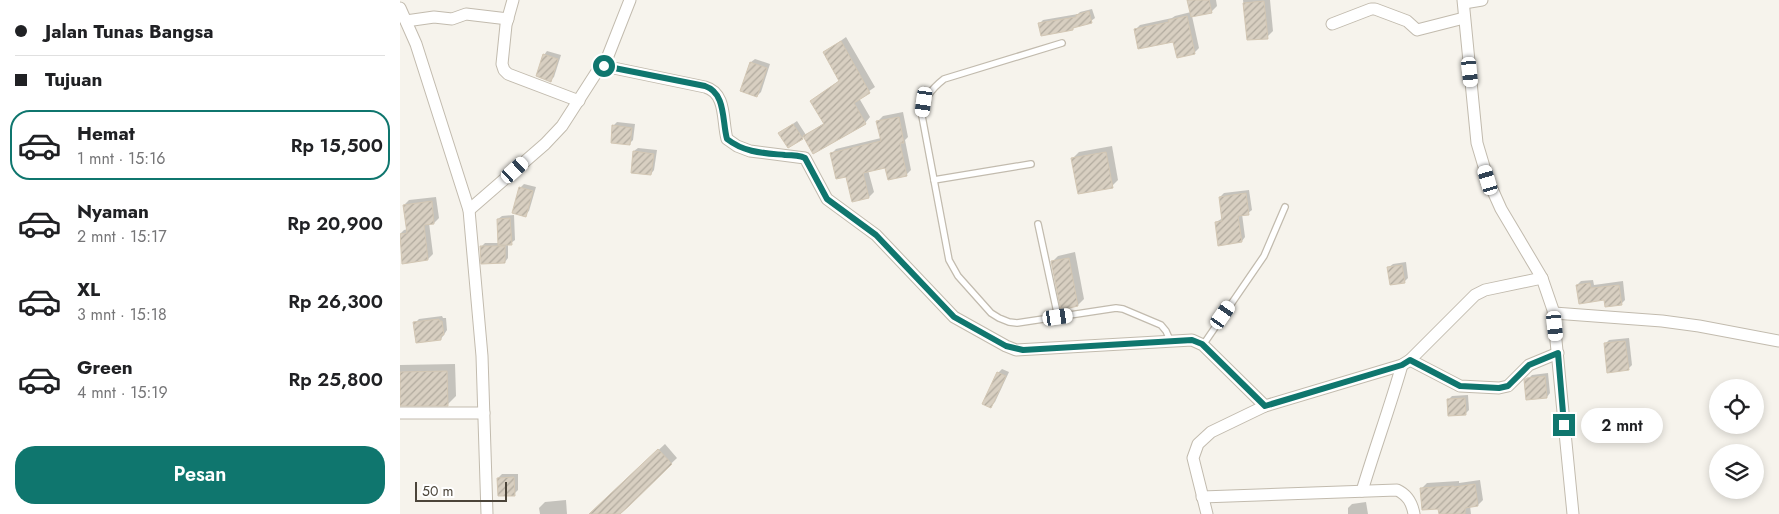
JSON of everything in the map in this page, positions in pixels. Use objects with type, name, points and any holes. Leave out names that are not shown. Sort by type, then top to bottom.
[{"type":"street","points":[[513,0],[508,19],[502,64],[504,70],[515,77],[580,101]]},
{"type":"street","points":[[469,210],[545,144],[569,118],[598,70],[604,66],[630,0]]},
{"type":"street","points":[[1482,0],[1464,2],[1477,143],[1488,180],[1501,209],[1542,278],[1554,313],[1573,514]]},
{"type":"street","points":[[400,8],[416,44],[469,210],[482,356],[487,514]]},
{"type":"street","points":[[1332,24],[1371,9],[1407,21],[1417,30],[1464,18]]},
{"type":"street","points":[[406,21],[434,17],[452,19],[466,14],[508,19]]},
{"type":"street","points":[[604,66],[705,86],[714,90],[719,97],[727,139],[750,152],[805,158],[827,199],[876,235],[954,317],[1006,346],[1023,350],[1192,340],[1202,344],[1265,406]]},
{"type":"street","points":[[1362,491],[1372,457],[1406,362],[1475,295],[1485,290],[1542,278]]},
{"type":"street","points":[[1554,313],[1662,321],[1779,341]]},
{"type":"street","points":[[1206,514],[1193,458],[1198,444],[1211,432],[1265,406],[1406,362],[1460,386],[1499,388],[1508,386],[1529,365],[1558,353]]},
{"type":"street","points":[[400,413],[484,413]]},
{"type":"street","points":[[1202,496],[1397,490],[1410,500],[1414,514]]},
{"type":"lane","points":[[1062,43],[944,79],[932,88],[924,102],[922,116],[949,260],[958,276],[991,313],[998,318],[1018,323],[1116,308],[1161,325],[1170,340]]},
{"type":"lane","points":[[934,180],[1032,164]]},
{"type":"lane","points":[[1202,344],[1264,256],[1285,207]]},
{"type":"lane","points":[[1038,224],[1058,317]]},
{"type":"building","points":[[1187,0],[1209,0],[1212,13],[1191,17]]},
{"type":"building","points":[[1264,1],[1268,39],[1247,40],[1243,3]]},
{"type":"building","points":[[1089,11],[1092,23],[1073,28],[1073,30],[1041,36],[1038,23],[1076,17],[1076,15]]},
{"type":"building","points":[[1187,16],[1195,54],[1177,58],[1173,42],[1138,49],[1134,29],[1169,22],[1168,20]]},
{"type":"building","points":[[841,41],[870,93],[854,103],[866,124],[813,154],[803,136],[824,124],[810,101],[839,81],[823,52]]},
{"type":"building","points":[[543,54],[558,59],[551,82],[536,76]]},
{"type":"building","points":[[750,62],[767,68],[757,97],[740,91]]},
{"type":"building","points":[[899,117],[904,143],[900,143],[907,176],[888,180],[885,168],[863,173],[869,198],[852,202],[846,177],[836,179],[830,153],[881,141],[876,121]]},
{"type":"building","points":[[793,124],[803,139],[788,148],[778,133]]},
{"type":"building","points":[[612,125],[632,128],[630,145],[611,143]]},
{"type":"building","points":[[633,151],[654,154],[651,175],[631,173]]},
{"type":"building","points":[[1106,152],[1113,188],[1078,194],[1071,158]]},
{"type":"building","points":[[519,187],[533,191],[526,217],[512,213]]},
{"type":"building","points":[[1246,193],[1249,215],[1238,216],[1242,242],[1218,246],[1215,222],[1222,221],[1219,197]]},
{"type":"building","points":[[432,201],[434,224],[424,225],[428,260],[402,264],[400,234],[407,233],[403,205]]},
{"type":"building","points":[[510,218],[512,245],[498,245],[497,219]]},
{"type":"building","points":[[480,246],[505,246],[505,263],[481,264]]},
{"type":"building","points":[[1069,258],[1078,306],[1061,310],[1051,261]]},
{"type":"building","points":[[1402,265],[1405,283],[1390,285],[1387,267]]},
{"type":"building","points":[[1590,283],[1591,288],[1619,285],[1622,305],[1605,307],[1604,300],[1579,304],[1576,285]]},
{"type":"building","points":[[439,319],[439,321],[442,321],[444,335],[441,335],[441,340],[416,343],[413,322]]},
{"type":"building","points":[[1625,341],[1629,370],[1607,373],[1604,343]]},
{"type":"building","points":[[447,371],[448,406],[400,406],[400,372]]},
{"type":"building","points":[[997,372],[1006,376],[991,408],[982,404]]},
{"type":"building","points":[[1545,376],[1547,398],[1526,400],[1524,380]]},
{"type":"building","points":[[1465,398],[1466,415],[1448,416],[1447,399]]},
{"type":"building","points":[[1631,412],[1634,434],[1618,436],[1619,439],[1601,440],[1600,423],[1620,421],[1619,413]]},
{"type":"building","points":[[658,449],[672,464],[629,506],[620,514],[589,514]]},
{"type":"building","points":[[514,477],[515,496],[498,496],[497,478]]},
{"type":"building","points":[[1475,484],[1478,506],[1465,508],[1465,514],[1439,514],[1438,509],[1422,510],[1420,488]]},
{"type":"route","points":[[604,66],[705,86],[714,90],[719,97],[727,139],[750,152],[802,156],[805,158],[824,196],[876,235],[954,317],[1011,349],[1023,350],[1170,340],[1197,341],[1265,406],[1402,365],[1410,360],[1460,386],[1499,388],[1508,386],[1529,365],[1558,353],[1564,425]]}]
